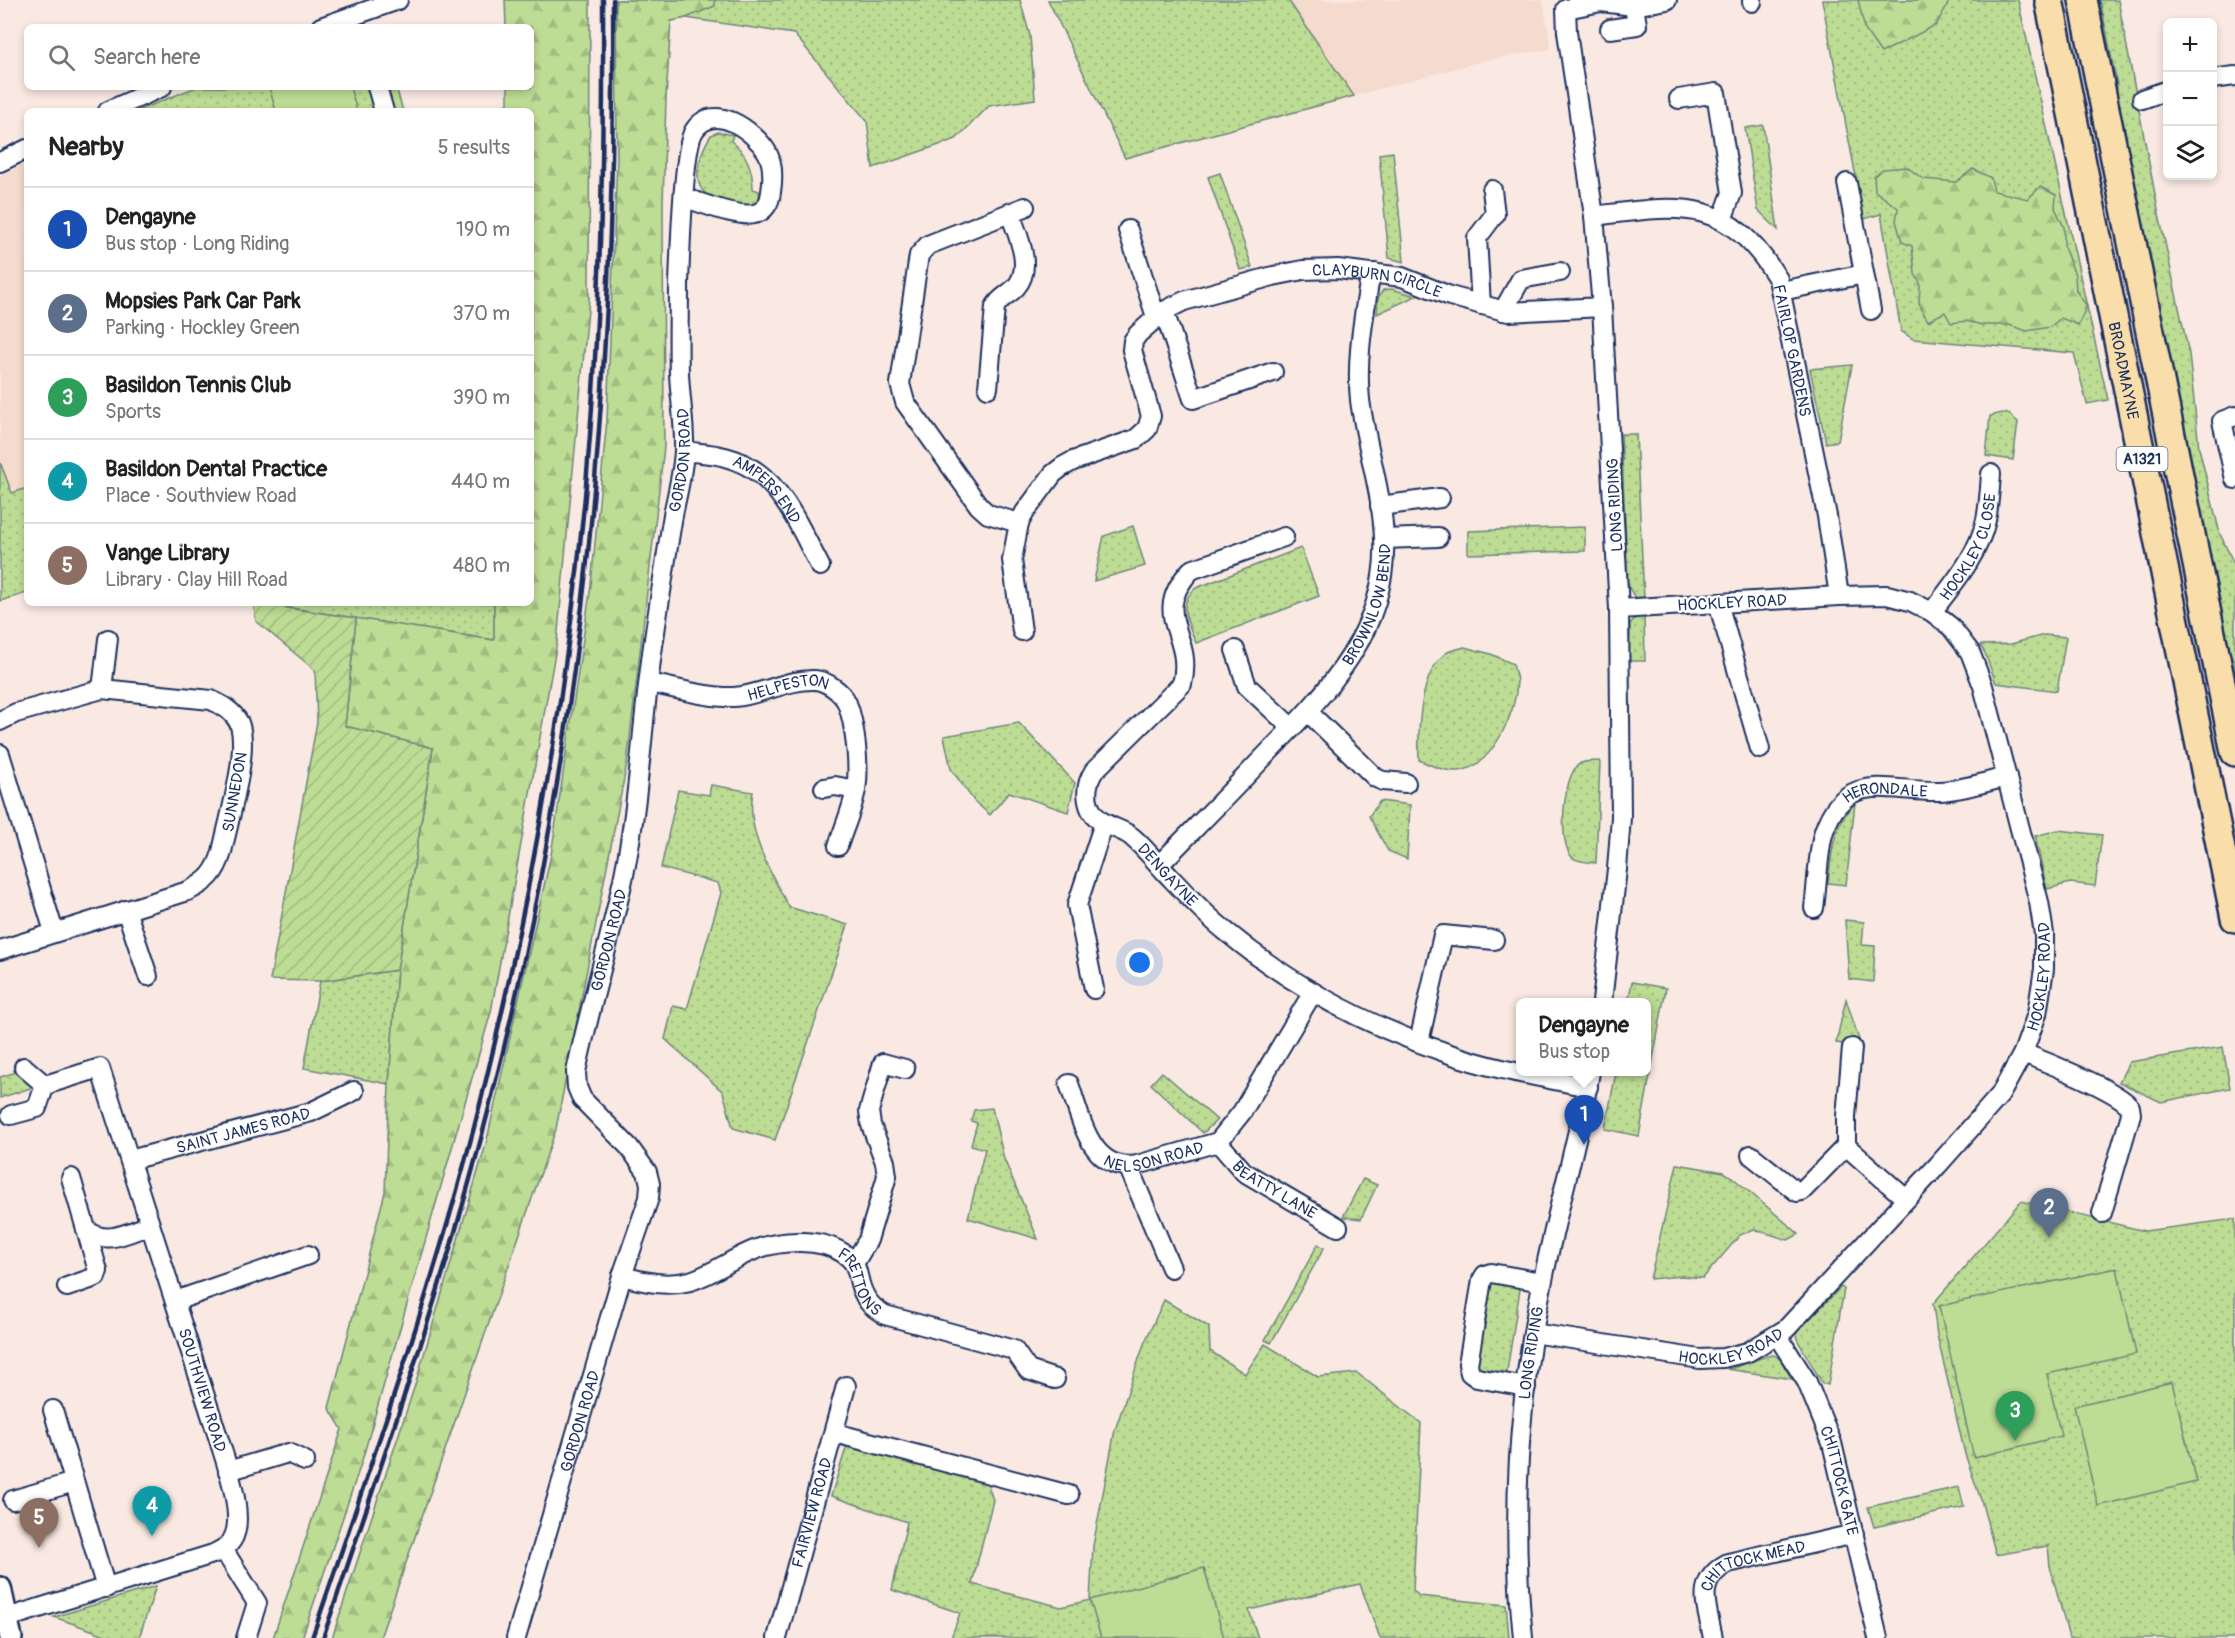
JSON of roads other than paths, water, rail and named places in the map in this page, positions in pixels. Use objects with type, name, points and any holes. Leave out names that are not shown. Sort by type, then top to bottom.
[{"type":"main road","name":"BROADMAYNE","points":[[2049,0],[2235,918]]},
{"type":"main road","name":"BROADMAYNE","points":[[2083,0],[2235,752]]},
{"type":"street","points":[[340,24],[358,21],[398,0]]},
{"type":"street","points":[[1610,29],[1637,25],[1634,6],[1667,0]]},
{"type":"street","name":"LONG RIDING","points":[[1602,998],[1621,817],[1619,609],[1602,307],[1594,216],[1567,32],[1566,9],[1601,2],[1634,6]]},
{"type":"street","points":[[2217,78],[2235,76]]},
{"type":"street","points":[[115,108],[155,90]]},
{"type":"street","points":[[378,90],[383,108]]},
{"type":"street","points":[[2142,99],[2163,92]]},
{"type":"street","points":[[1679,99],[1716,93],[1732,193],[1722,219]]},
{"type":"street","name":"GORDON ROAD","points":[[516,1638],[622,1276],[649,1198],[650,1184],[647,1172],[629,1146],[582,1099],[577,1087],[576,1072],[624,875],[638,792],[651,654],[684,451],[679,353],[680,277],[685,198],[692,135],[704,122],[722,118],[731,121],[756,138],[766,152],[770,160],[771,195],[768,205],[762,211],[755,214],[744,214],[685,198]]},
{"type":"street","points":[[0,162],[24,150]]},
{"type":"street","points":[[1847,183],[1870,310]]},
{"type":"street","points":[[1481,305],[1477,238],[1495,214],[1492,190]]},
{"type":"street","name":"FAIRLOP GARDENS","points":[[1594,216],[1668,207],[1707,213],[1722,219],[1746,237],[1763,255],[1778,279],[1827,516],[1839,596]]},
{"type":"street","points":[[988,388],[995,307],[998,300],[1016,288],[1023,276],[1024,265],[1017,210],[928,245],[919,255],[900,384],[905,402],[916,420],[979,506],[988,514],[1019,523]]},
{"type":"street","points":[[1128,230],[1193,399],[1273,372]]},
{"type":"street","name":"CLAYBURN CIRCLE","points":[[1022,632],[1012,560],[1019,523],[1053,474],[1062,467],[1137,439],[1147,429],[1151,416],[1132,350],[1133,341],[1160,314],[1184,301],[1273,276],[1303,270],[1338,269],[1402,277],[1450,297],[1503,310],[1530,312],[1602,307]]},
{"type":"street","points":[[1503,310],[1521,279],[1560,272]]},
{"type":"street","name":"BROWNLOW BEND","points":[[1159,865],[1334,683],[1347,664],[1369,622],[1383,570],[1384,539],[1360,398],[1359,364],[1369,283],[1375,273]]},
{"type":"street","points":[[1780,291],[1864,274]]},
{"type":"street","points":[[2235,416],[2222,421],[2235,479]]},
{"type":"street","name":"AMPERS END","points":[[684,451],[725,457],[743,463],[766,477],[782,495],[820,566]]},
{"type":"street","name":"HOCKLEY CLOSE","points":[[1932,612],[1970,561],[1979,541],[1986,520],[1991,474]]},
{"type":"street","points":[[1380,506],[1440,498]]},
{"type":"street","points":[[1094,989],[1077,904],[1104,823],[1096,818],[1090,808],[1087,792],[1090,777],[1182,684],[1185,658],[1172,612],[1174,596],[1180,582],[1191,570],[1284,537]]},
{"type":"street","points":[[1384,539],[1438,537]]},
{"type":"street","name":"HOCKLEY ROAD","points":[[1533,1333],[1700,1359],[1723,1358],[1748,1352],[1777,1335],[1906,1199],[2000,1095],[2022,1053],[2037,1014],[2044,969],[2044,934],[2039,902],[1983,686],[1970,652],[1951,627],[1932,612],[1910,601],[1887,595],[1619,609]]},
{"type":"street","points":[[1718,603],[1760,749]]},
{"type":"street","points":[[102,689],[108,639]]},
{"type":"street","points":[[1235,650],[1247,686],[1292,728]]},
{"type":"street","name":"HELPESTON","points":[[649,683],[735,697],[800,681],[817,680],[826,683],[841,695],[847,703],[857,752],[858,769],[856,790],[838,846]]},
{"type":"street","name":"SUNNEDON","points":[[0,721],[16,712],[102,689],[211,700],[222,704],[230,711],[238,722],[242,734],[242,754],[218,867],[211,878],[200,886],[0,950]]},
{"type":"street","points":[[1308,712],[1376,778],[1383,781],[1406,783]]},
{"type":"street","points":[[0,754],[54,932]]},
{"type":"street","name":"HERONDALE","points":[[1814,908],[1823,833],[1832,814],[1846,796],[1855,791],[1881,787],[1941,791],[2007,777]]},
{"type":"street","points":[[824,788],[835,786],[856,790]]},
{"type":"street","name":"DENGAYNE","points":[[1104,823],[1131,836],[1193,902],[1228,934],[1313,992],[1363,1019],[1452,1055],[1496,1068],[1516,1070]]},
{"type":"street","points":[[126,910],[148,975]]},
{"type":"street","points":[[1419,1042],[1443,935],[1494,940]]},
{"type":"street","name":"NELSON ROAD","points":[[1069,1084],[1088,1138],[1103,1158],[1110,1162],[1128,1166],[1218,1142],[1242,1112],[1313,992]]},
{"type":"street","points":[[1751,1155],[1797,1192],[1802,1191],[1846,1146],[1845,1116],[1852,1048]]},
{"type":"street","points":[[2022,1053],[2055,1066],[2127,1102],[2130,1107],[2131,1114],[2102,1213]]},
{"type":"street","points":[[855,1262],[868,1240],[888,1176],[871,1125],[869,1111],[883,1063],[905,1069]]},
{"type":"street","points":[[11,1115],[37,1108],[45,1085],[24,1067]]},
{"type":"street","name":"SOUTHVIEW ROAD","points":[[45,1085],[100,1068],[228,1471],[237,1514],[237,1529],[232,1541],[223,1549]]},
{"type":"street","name":"DENGAYNE","points":[[1564,1076],[1589,1079]]},
{"type":"street","name":"LONG RIDING","points":[[1523,1638],[1518,1586],[1517,1500],[1526,1387],[1542,1282],[1589,1079]]},
{"type":"street","name":"SAINT JAMES ROAD","points":[[130,1160],[311,1112],[354,1091]]},
{"type":"street","name":"BEATTY LANE","points":[[1218,1142],[1244,1172],[1338,1227]]},
{"type":"street","points":[[1846,1146],[1906,1199]]},
{"type":"street","points":[[1128,1166],[1171,1268]]},
{"type":"street","points":[[67,1287],[96,1277],[98,1271],[71,1178]]},
{"type":"street","points":[[86,1229],[100,1239],[108,1239],[150,1226]]},
{"type":"street","name":"FRETTONS","points":[[622,1276],[653,1284],[692,1281],[758,1249],[789,1243],[817,1243],[841,1252],[855,1262],[864,1295],[872,1306],[885,1315],[1014,1350],[1028,1370],[1055,1379]]},
{"type":"street","points":[[175,1301],[308,1256]]},
{"type":"street","points":[[1526,1387],[1477,1378],[1470,1373],[1468,1364],[1482,1280],[1485,1275],[1542,1282]]},
{"type":"street","name":"CHITTOCK GATE","points":[[1777,1335],[1807,1382],[1821,1411],[1832,1443],[1878,1638]]},
{"type":"street","name":"FAIRVIEW ROAD","points":[[777,1638],[835,1433],[846,1386]]},
{"type":"street","points":[[53,1410],[106,1588]]},
{"type":"street","points":[[835,1433],[1068,1495]]},
{"type":"street","points":[[228,1471],[288,1453],[305,1461]]},
{"type":"street","points":[[13,1500],[74,1482]]},
{"type":"street","name":"CHITTOCK MEAD","points":[[1713,1638],[1704,1593],[1706,1583],[1719,1568],[1728,1563],[1854,1534]]},
{"type":"street","points":[[0,1588],[9,1628],[106,1588],[203,1558],[223,1549],[257,1604],[246,1638]]},
{"type":"railway","points":[[312,1638],[382,1432],[467,1154],[518,939],[546,792],[568,644],[590,434],[600,248],[603,0]]},
{"type":"railway","points":[[323,1638],[414,1366],[456,1230],[493,1092],[524,958],[551,823],[572,687],[588,550],[600,413],[608,276],[613,0]]},
{"type":"place","name":"Dengayne","points":[[1584,1145]]},
{"type":"place","name":"Mopsies Park Car Park","points":[[2049,1238]]},
{"type":"place","name":"Basildon Tennis Club","points":[[2015,1441]]},
{"type":"place","name":"Basildon Dental Practice","points":[[152,1536]]},
{"type":"place","name":"Vange Library","points":[[39,1548]]}]
